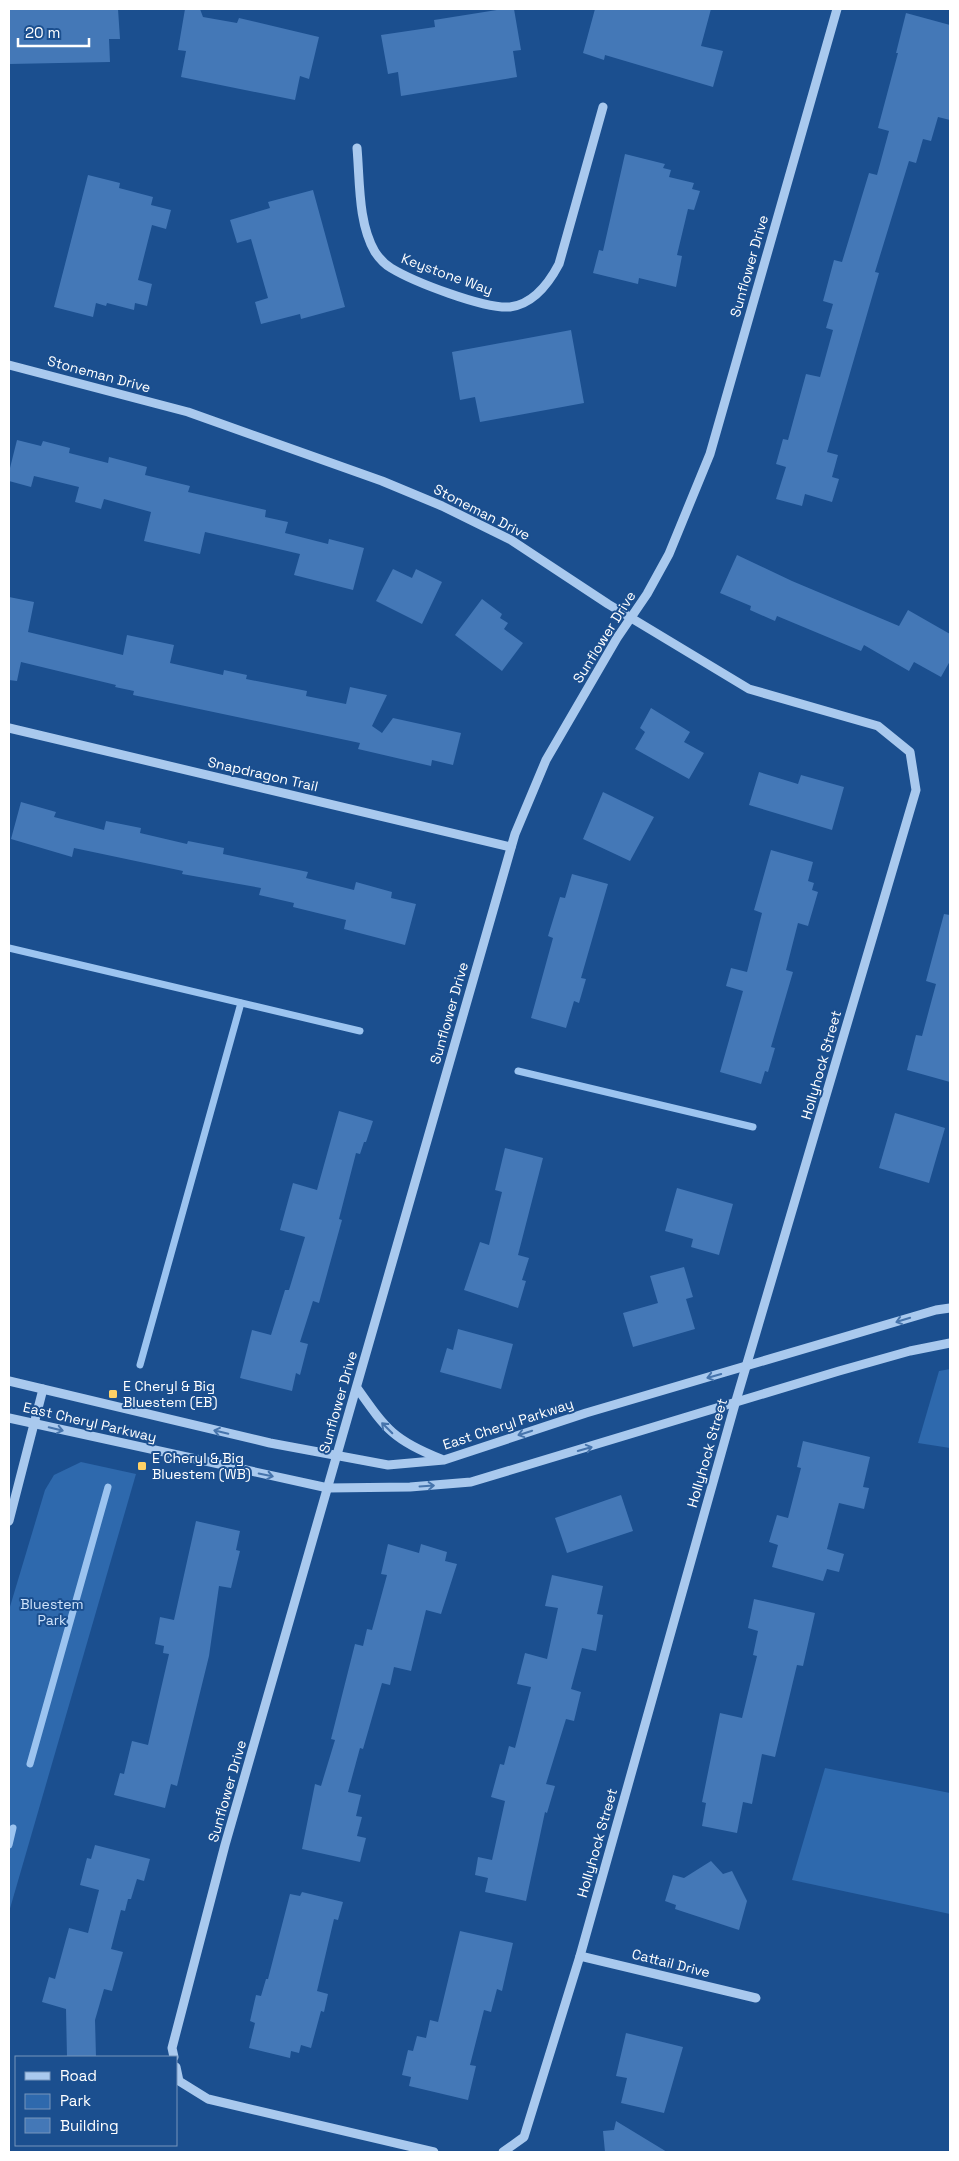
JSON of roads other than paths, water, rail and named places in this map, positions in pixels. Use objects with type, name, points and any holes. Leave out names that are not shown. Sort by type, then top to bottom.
[{"type":"street","name":"Sunflower Drive","points":[[174,2056],[172,2048],[225,1845],[511,847],[546,760],[617,638],[632,618],[669,554],[710,454],[837,9]]},
{"type":"street","name":"Keystone Way","points":[[357,148],[365,231],[376,253],[390,268],[485,305],[510,307],[530,299],[547,286],[559,264],[603,106]]},
{"type":"street","name":"Stoneman Drive","points":[[9,365],[188,412],[382,481],[442,506],[511,540],[632,618],[749,689],[878,726],[910,752]]},
{"type":"street","name":"Snapdragon Trail","points":[[9,728],[511,847]]},
{"type":"street","name":"Hollyhock Street","points":[[502,2152],[524,2137],[580,1956],[735,1404],[916,790],[910,752]]},
{"type":"street","name":"East Cheryl Parkway","points":[[9,1381],[336,1457],[388,1465],[444,1460],[586,1413],[936,1310],[950,1308]]},
{"type":"street","name":"East Cheryl Parkway","points":[[9,1418],[328,1488],[410,1487],[471,1482],[735,1404],[848,1368],[910,1351],[950,1343]]},
{"type":"street","points":[[357,1388],[385,1428],[411,1447],[444,1460]]},
{"type":"street","points":[[9,1521],[42,1389]]},
{"type":"street","name":"Cattail Drive","points":[[580,1956],[756,1998]]},
{"type":"street","points":[[178,2076],[179,2081],[208,2099],[434,2152]]},
{"type":"waterway","points":[[9,948],[360,1031]]},
{"type":"waterway","points":[[140,1365],[241,1003]]},
{"type":"waterway","points":[[518,1071],[753,1127]]},
{"type":"waterway","points":[[30,1764],[108,1487]]},
{"type":"waterway","points":[[9,1845],[13,1828]]},
{"type":"place","name":"E Cheryl & Big Bluestem (EB)","points":[[113,1394]]},
{"type":"place","name":"E Cheryl & Big Bluestem (WB)","points":[[142,1466]]},
{"type":"park label","name":"Bluestem Park","points":[[52,1612]]}]
